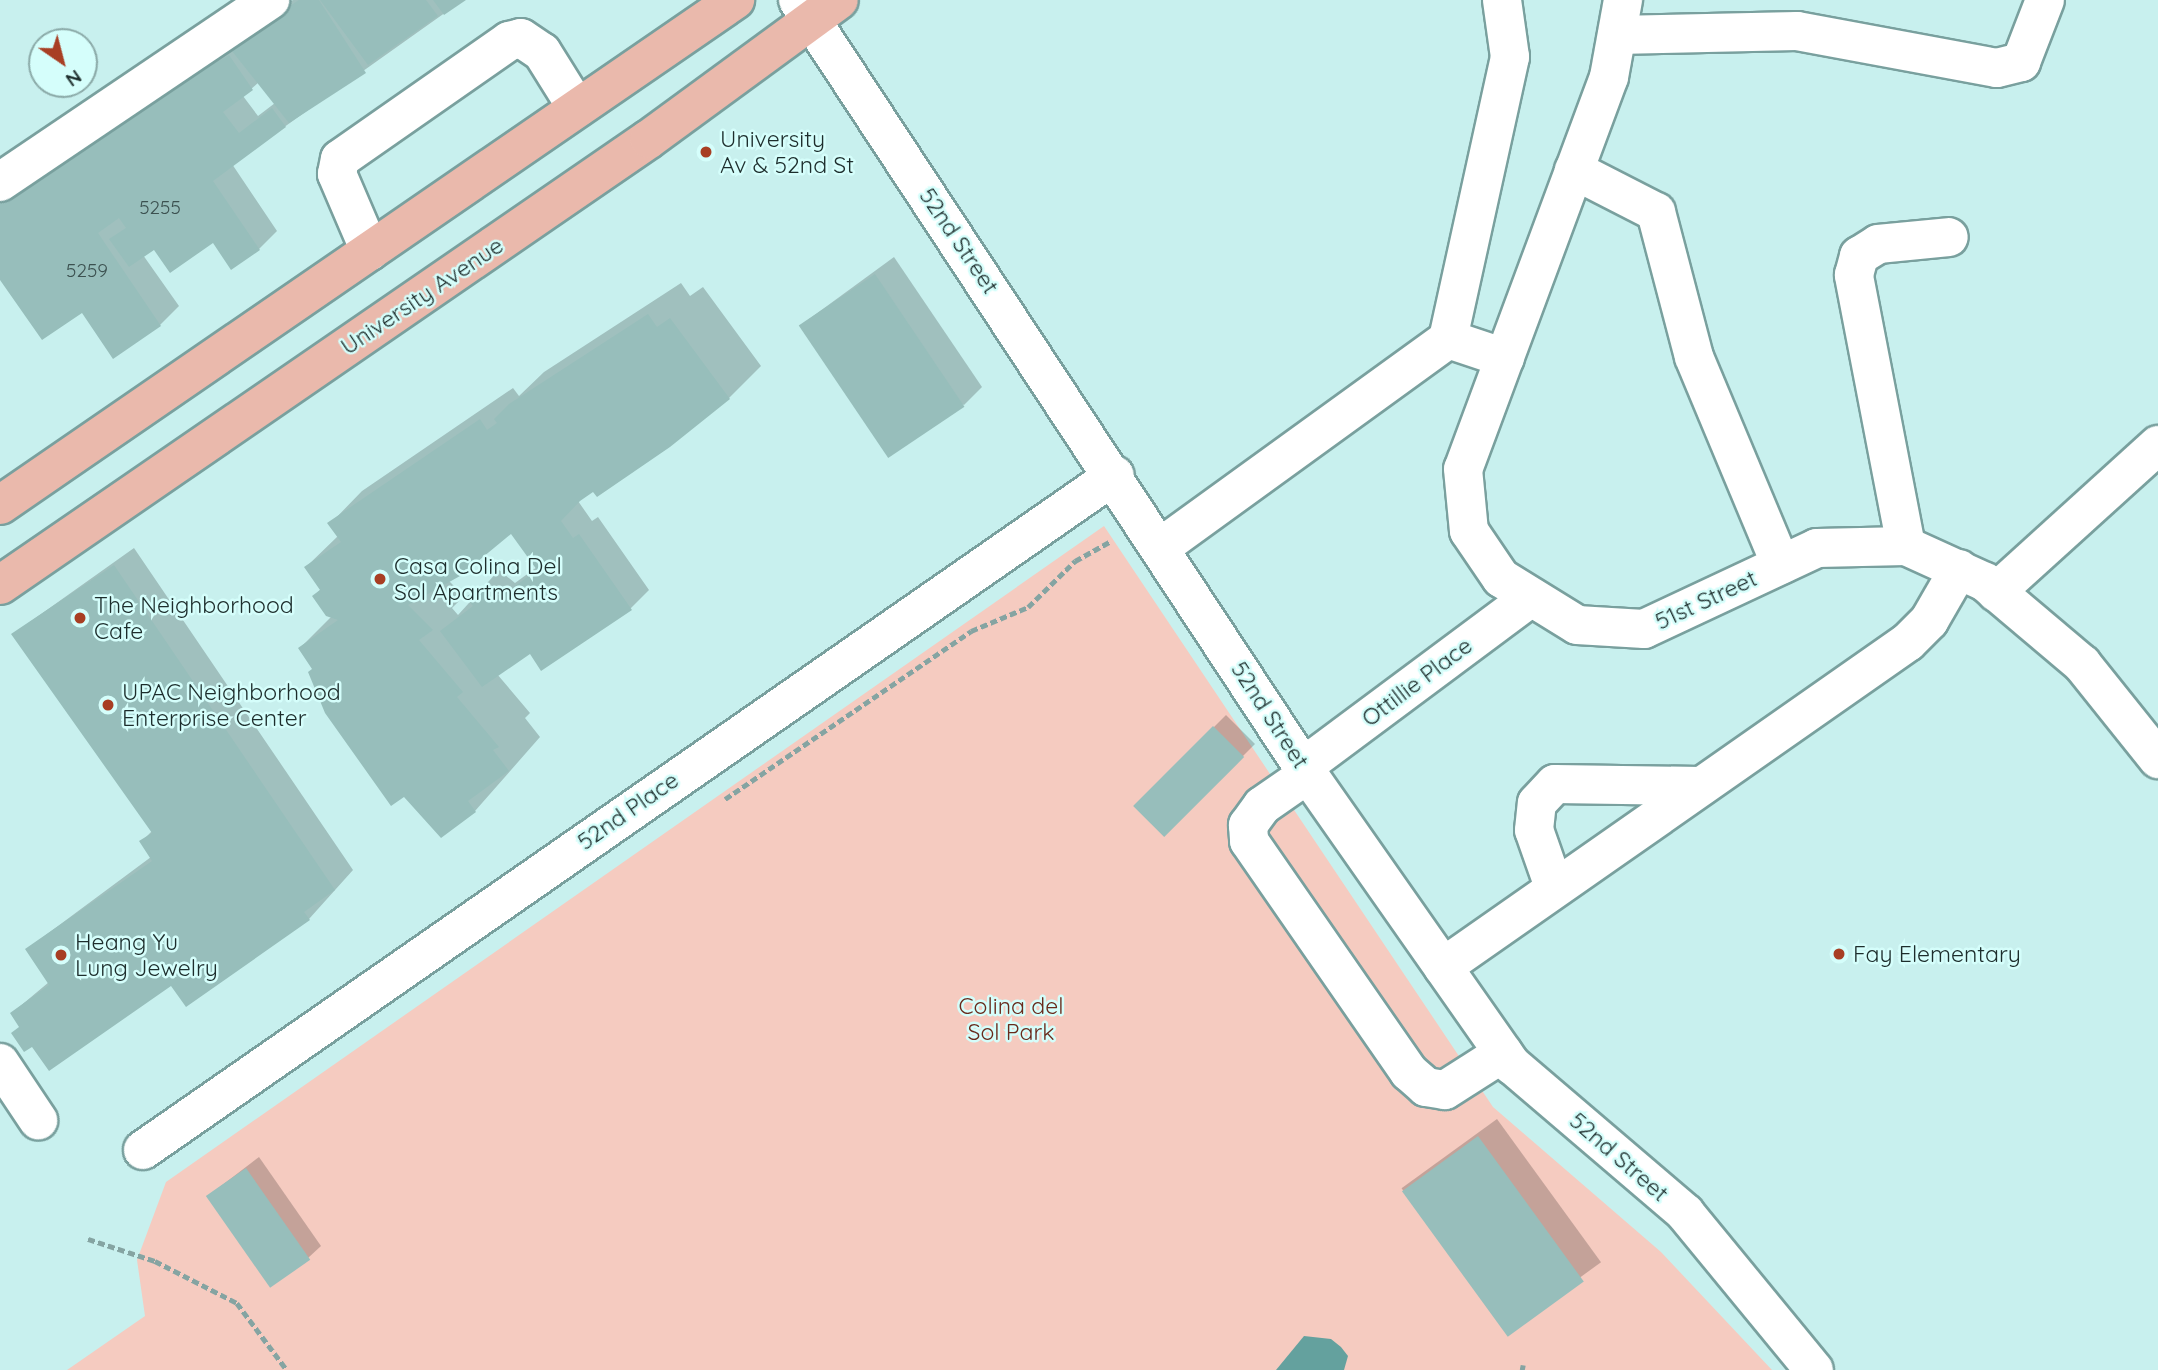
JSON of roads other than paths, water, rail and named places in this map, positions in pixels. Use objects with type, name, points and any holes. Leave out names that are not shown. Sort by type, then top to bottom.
[{"type":"main road","points":[[0,505],[735,0]]},
{"type":"main road","name":"University Avenue","points":[[0,585],[649,139],[816,7]]},
{"type":"street","points":[[0,182],[270,0]]},
{"type":"street","points":[[1161,547],[1448,339],[1510,57],[1502,0]]},
{"type":"street","points":[[1620,18],[1797,31],[1997,68],[2021,62],[2045,0]]},
{"type":"street","name":"52nd Street","points":[[816,7],[1306,770],[1503,1053],[1685,1213],[1814,1370]]},
{"type":"street","name":"51st Street","points":[[1620,18],[1609,77],[1463,469],[1469,531],[1501,578],[1577,625],[1644,629],[1817,548],[1906,546],[1959,569],[1996,592],[2082,664],[2158,759]]},
{"type":"street","points":[[370,251],[337,174],[340,159],[509,41],[521,38],[541,52],[577,108]]},
{"type":"street","points":[[1574,170],[1656,212],[1694,356],[1781,565]]},
{"type":"street","points":[[1906,546],[1854,275],[1859,256],[1878,244],[1949,237]]},
{"type":"street","points":[[1448,339],[1505,358]]},
{"type":"street","points":[[1996,592],[2158,445]]},
{"type":"street","name":"52nd Place","points":[[143,1150],[1115,475]]},
{"type":"street","points":[[1443,967],[1908,642],[1929,621],[1959,569]]},
{"type":"street","name":"Ottillie Place","points":[[1503,1053],[1445,1090],[1426,1087],[1409,1072],[1249,841],[1248,825],[1262,806],[1306,770],[1531,597]]},
{"type":"street","points":[[1554,887],[1534,830],[1537,803],[1555,784],[1702,786]]},
{"type":"street","points":[[0,1063],[38,1120]]},
{"type":"water","points":[[1304,1336],[1331,1339],[1341,1347],[1348,1356],[1344,1370],[1276,1370]]},
{"type":"place","name":"University Av & 52nd St","points":[[706,152]]},
{"type":"place","name":"Casa Colina Del Sol Apartments","points":[[380,579]]},
{"type":"place","name":"The Neighborhood Cafe","points":[[80,618]]},
{"type":"place","name":"UPAC Neighborhood Enterprise Center","points":[[108,705]]},
{"type":"place","name":"Fay Elementary","points":[[1839,954]]},
{"type":"place","name":"Heang Yu Lung Jewelry","points":[[61,955]]},
{"type":"park label","name":"Colina del Sol Park","points":[[1011,1019]]}]
